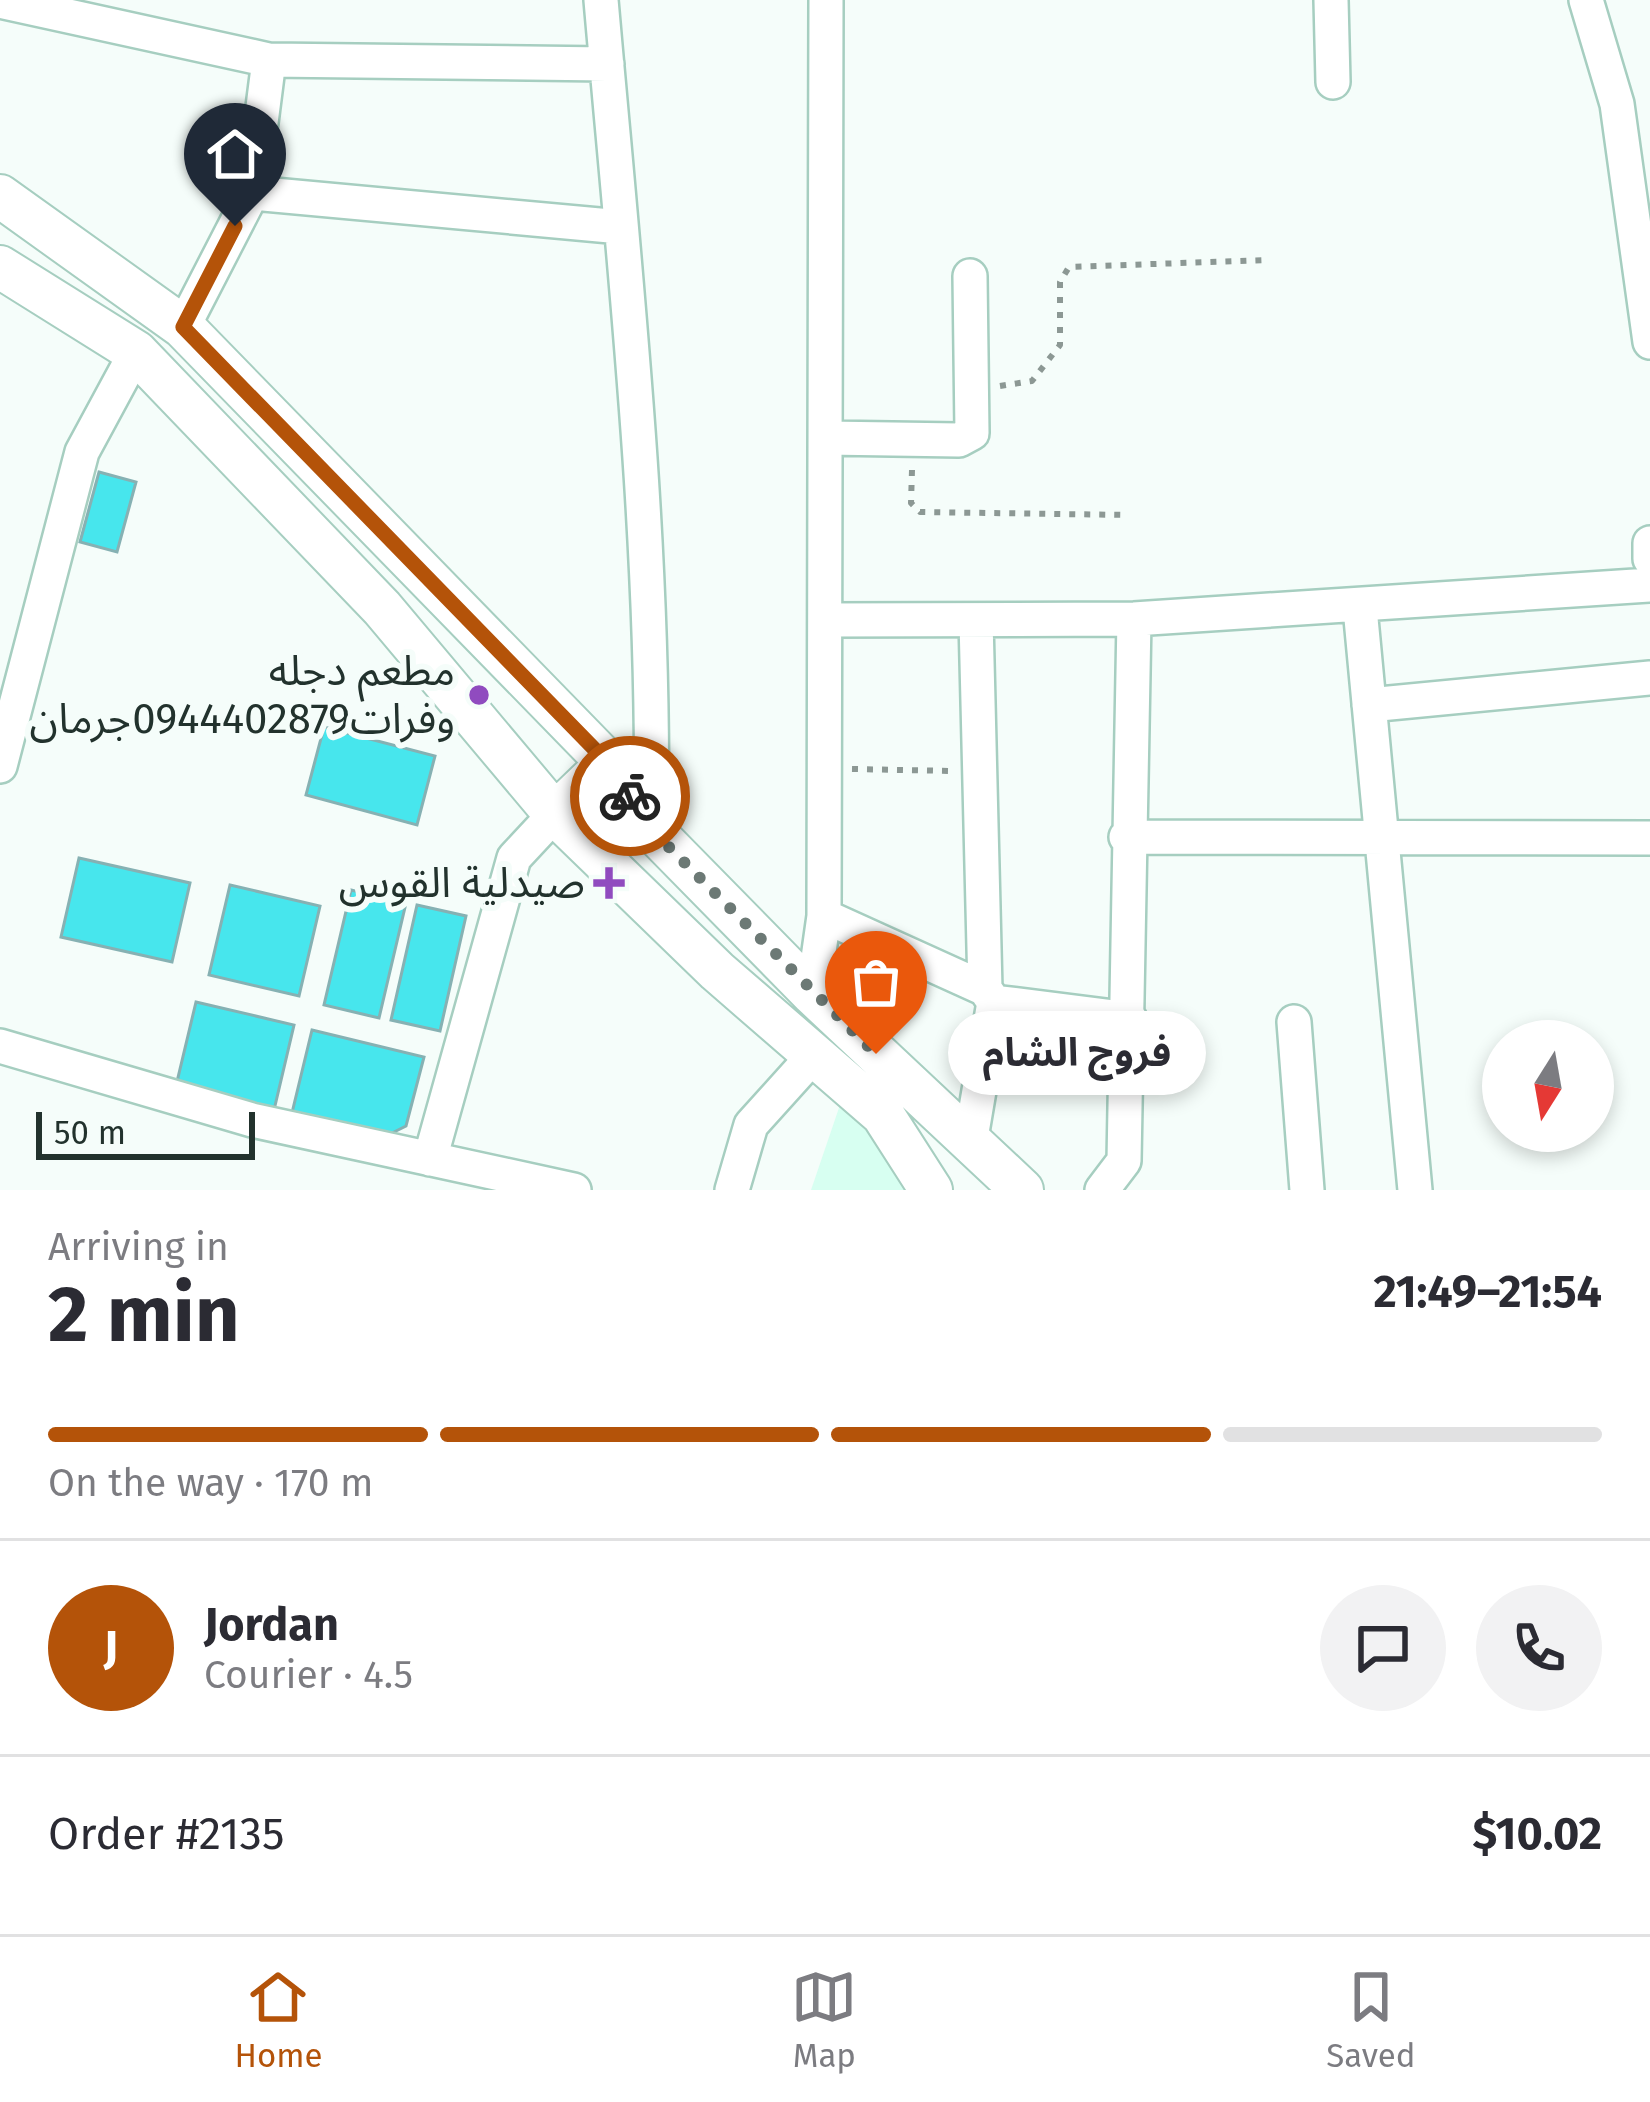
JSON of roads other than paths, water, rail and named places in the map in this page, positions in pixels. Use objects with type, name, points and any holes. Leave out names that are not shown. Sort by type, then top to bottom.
[{"type":"main road","points":[[0,196],[183,327],[608,763],[651,829],[813,994],[1022,1190]]},
{"type":"main road","points":[[0,267],[136,352],[382,608],[555,814],[717,971],[884,1115],[931,1190]]},
{"type":"main road","points":[[555,814],[608,763]]},
{"type":"street","points":[[601,0],[654,694],[651,829]]},
{"type":"street","points":[[813,994],[824,916],[826,0]]},
{"type":"street","points":[[1331,0],[1333,82]]},
{"type":"street","points":[[1586,0],[1617,104],[1650,342]]},
{"type":"street","points":[[0,1],[269,60],[607,64]]},
{"type":"street","points":[[183,327],[252,193],[269,60]]},
{"type":"street","points":[[252,193],[621,227]]},
{"type":"street","points":[[826,438],[959,440],[972,433],[970,276]]},
{"type":"street","points":[[0,766],[82,452],[136,352]]},
{"type":"street","points":[[1650,543],[1650,559]]},
{"type":"street","points":[[826,620],[1134,620],[1650,585]]},
{"type":"street","points":[[1360,608],[1415,1190]]},
{"type":"street","points":[[970,1144],[990,996],[976,620]]},
{"type":"street","points":[[1102,1190],[1124,1161],[1130,1019],[1126,837],[1134,620]]},
{"type":"street","points":[[1369,705],[1650,678]]},
{"type":"street","points":[[430,1159],[514,859],[555,814]]},
{"type":"street","points":[[1126,837],[1382,833],[1650,838]]},
{"type":"street","points":[[824,916],[990,996],[1130,1019]]},
{"type":"street","points":[[1294,1022],[1307,1190]]},
{"type":"street","points":[[0,1046],[252,1120],[574,1190]]},
{"type":"street","points":[[732,1190],[752,1124],[814,1054]]},
{"type":"place","name":"مطعم دجله وفرات0944402879جرمان","points":[[479,695]]},
{"type":"place","name":"صيدلية القوس","points":[[609,883]]},
{"type":"place","name":"فروج الشام","points":[[876,1054]]}]
